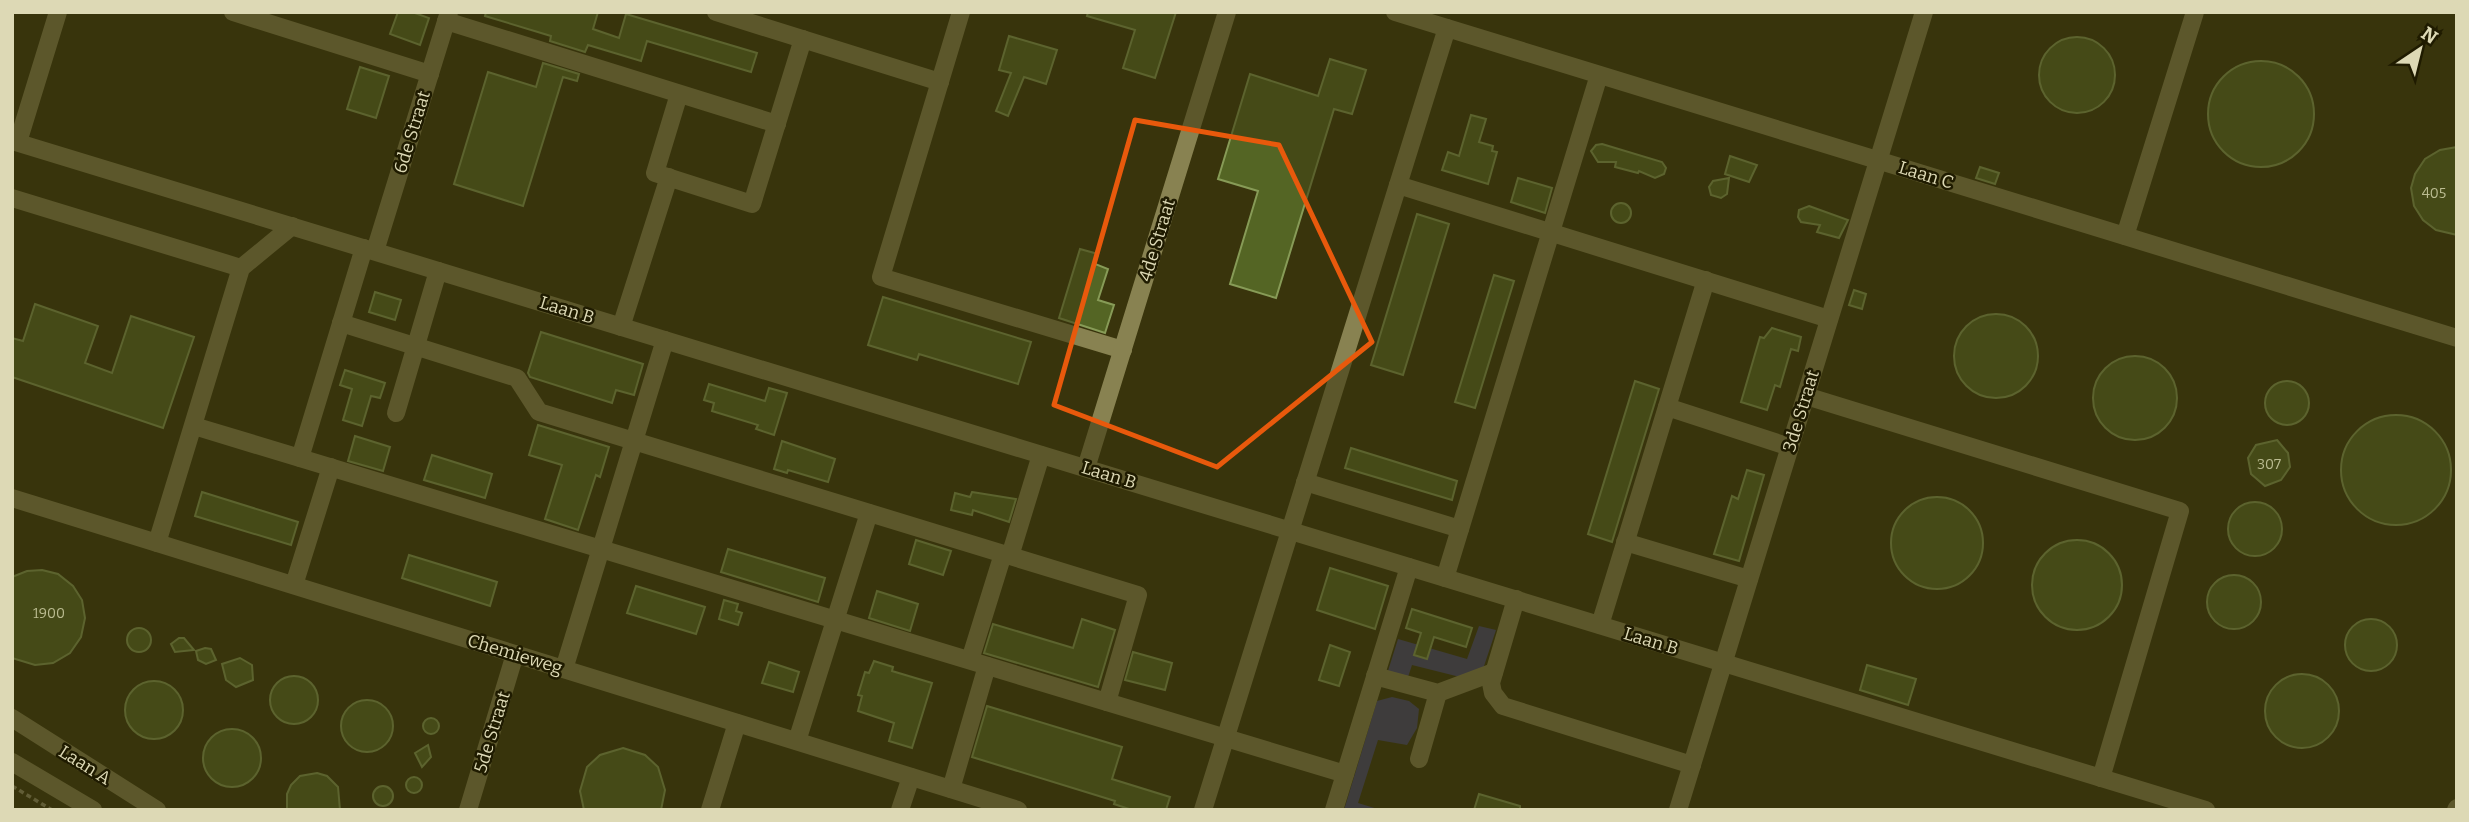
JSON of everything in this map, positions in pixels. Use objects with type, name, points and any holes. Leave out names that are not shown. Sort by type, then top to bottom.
[{"type":"lane","points":[[15,142],[58,12]]},
{"type":"lane","points":[[233,12],[283,20],[430,74]]},
{"type":"lane","points":[[716,12],[940,82]]},
{"type":"lane","points":[[961,12],[881,277],[1123,350]]},
{"type":"lane","name":"4de Straat","points":[[1086,468],[1227,12]]},
{"type":"lane","name":"Laan C","points":[[1395,12],[2457,338]]},
{"type":"lane","name":"3de Straat","points":[[1678,810],[1924,12]]},
{"type":"lane","points":[[2125,236],[2195,12]]},
{"type":"lane","points":[[447,17],[777,124]]},
{"type":"lane","name":"6de Straat","points":[[300,458],[341,323],[430,74],[447,17]]},
{"type":"lane","points":[[1203,810],[1447,28]]},
{"type":"lane","points":[[679,94],[655,173],[752,204],[803,39]]},
{"type":"lane","points":[[1445,578],[1600,75]]},
{"type":"lane","name":"Laan B","points":[[15,142],[2206,810]]},
{"type":"lane","points":[[621,327],[669,177]]},
{"type":"lane","points":[[1398,185],[1829,318]]},
{"type":"lane","points":[[12,198],[242,268]]},
{"type":"lane","points":[[158,543],[242,268],[292,226]]},
{"type":"lane","points":[[396,413],[439,271]]},
{"type":"lane","points":[[1600,625],[1706,280]]},
{"type":"lane","points":[[341,323],[517,377],[539,412],[1138,595],[1107,702]]},
{"type":"lane","points":[[564,669],[665,340]]},
{"type":"lane","points":[[1806,396],[2180,511],[2101,778]]},
{"type":"lane","points":[[1667,408],[1790,447]]},
{"type":"lane","points":[[194,425],[1345,774]]},
{"type":"lane","points":[[951,789],[978,663],[1007,555],[1041,455]]},
{"type":"lane","points":[[294,585],[331,467]]},
{"type":"lane","points":[[1305,482],[1460,529]]},
{"type":"lane","name":"Chemieweg","points":[[12,498],[1018,810]]},
{"type":"lane","points":[[797,741],[869,513]]},
{"type":"lane","points":[[1625,542],[1749,579]]},
{"type":"lane","points":[[1334,810],[1409,567]]},
{"type":"lane","points":[[1516,599],[1494,672],[1493,693],[1503,706],[1692,765]]},
{"type":"lane","name":"5de Straat","points":[[468,810],[515,654]]},
{"type":"lane","points":[[1376,676],[1438,693],[1494,672]]},
{"type":"lane","points":[[1419,759],[1438,693]]},
{"type":"lane","name":"Laan A","points":[[12,719],[158,810]]},
{"type":"lane","points":[[710,810],[737,723]]},
{"type":"lane","points":[[12,762],[93,810]]},
{"type":"lane","points":[[900,810],[911,776]]},
{"type":"path","points":[[12,786],[52,810]]},
{"type":"highlighted area","points":[[1135,120],[1279,145],[1372,342],[1217,467],[1054,405]]},
{"type":"shaded area","points":[[1479,626],[1496,630],[1483,669],[1460,677],[1412,665],[1407,680],[1387,674],[1398,639],[1467,659]]},
{"type":"shaded area","points":[[1392,697],[1409,701],[1419,709],[1417,728],[1407,745],[1378,740],[1358,803],[1381,810],[1344,810],[1377,701]]},
{"type":"building","points":[[398,12],[412,12],[429,18],[420,45],[390,34]]},
{"type":"building","points":[[486,12],[598,12],[593,29],[619,38],[626,14],[757,53],[751,72],[647,41],[641,61],[588,45],[585,52],[550,41],[551,36],[485,16]]},
{"type":"building","points":[[1088,12],[1176,12],[1155,78],[1123,68],[1135,30],[1087,16]]},
{"type":"building","points":[[1009,36],[1057,50],[1046,84],[1024,77],[1008,116],[996,111],[1011,73],[999,70]]},
{"type":"building","points":[[2077,37],[2091,40],[2104,48],[2112,61],[2115,75],[2112,89],[2104,102],[2091,110],[2077,113],[2063,110],[2050,102],[2042,89],[2039,75],[2042,61],[2050,48],[2063,40]]},
{"type":"building","points":[[1330,59],[1366,70],[1352,114],[1334,109],[1276,298],[1230,284],[1258,191],[1218,179],[1250,74],[1318,96]]},
{"type":"building","points":[[2261,61],[2281,65],[2298,77],[2310,94],[2314,114],[2310,134],[2298,151],[2281,163],[2261,167],[2241,163],[2224,151],[2212,134],[2208,114],[2212,94],[2224,77],[2241,65]]},
{"type":"building","points":[[543,63],[579,74],[577,81],[563,77],[523,206],[454,184],[488,72],[536,87]]},
{"type":"building","points":[[360,67],[389,76],[376,118],[347,109]]},
{"type":"building","points":[[1471,115],[1486,119],[1479,142],[1493,146],[1492,151],[1497,152],[1488,184],[1442,170],[1448,152],[1459,156]]},
{"type":"building","points":[[1602,144],[1662,162],[1666,168],[1664,174],[1655,178],[1639,171],[1638,173],[1615,167],[1616,162],[1598,162],[1591,151],[1596,145]]},
{"type":"building","points":[[2457,147],[2457,235],[2436,230],[2423,220],[2414,206],[2411,188],[2415,174],[2425,159],[2440,150]]},
{"type":"building","points":[[1730,156],[1757,165],[1749,182],[1725,174]]},
{"type":"building","points":[[1980,167],[1999,173],[1995,184],[1976,178]]},
{"type":"building","points":[[1518,178],[1552,188],[1545,213],[1511,202]]},
{"type":"building","points":[[1729,178],[1727,194],[1721,198],[1711,195],[1709,187],[1713,181]]},
{"type":"building","points":[[1621,203],[1628,206],[1631,213],[1628,220],[1621,223],[1614,220],[1611,213],[1614,206]]},
{"type":"building","points":[[1809,206],[1848,220],[1839,238],[1817,232],[1820,225],[1801,222],[1798,217],[1799,210]]},
{"type":"building","points":[[1417,214],[1449,224],[1403,375],[1371,365]]},
{"type":"building","points":[[1080,249],[1098,254],[1095,264],[1108,269],[1098,300],[1114,305],[1105,333],[1059,318]]},
{"type":"building","points":[[1494,275],[1514,281],[1475,408],[1455,402]]},
{"type":"building","points":[[1854,290],[1866,294],[1862,309],[1849,305]]},
{"type":"building","points":[[375,292],[401,300],[395,320],[369,312]]},
{"type":"building","points":[[883,297],[1031,342],[1018,384],[919,354],[917,360],[868,345]]},
{"type":"building","points":[[35,304],[98,326],[85,363],[112,373],[131,316],[194,337],[163,428],[12,377],[12,338],[23,341]]},
{"type":"building","points":[[1988,314],[2004,314],[2020,321],[2031,332],[2038,348],[2035,372],[2026,386],[2004,398],[1988,398],[1972,391],[1961,380],[1954,364],[1954,348],[1961,332],[1972,321]]},
{"type":"building","points":[[1772,328],[1801,337],[1798,351],[1791,349],[1780,387],[1775,385],[1767,410],[1741,402],[1760,337],[1764,338]]},
{"type":"building","points":[[541,332],[643,364],[634,395],[616,390],[612,403],[530,377],[528,373]]},
{"type":"building","points":[[2135,356],[2158,363],[2170,375],[2177,398],[2170,421],[2158,433],[2135,440],[2112,433],[2100,421],[2093,398],[2100,375],[2112,363]]},
{"type":"building","points":[[345,370],[385,383],[380,398],[371,396],[362,426],[343,420],[352,389],[340,385]]},
{"type":"building","points":[[1635,381],[1659,389],[1612,542],[1588,534]]},
{"type":"building","points":[[2287,381],[2302,388],[2309,403],[2302,418],[2287,425],[2272,418],[2265,403],[2272,388]]},
{"type":"building","points":[[709,384],[765,401],[769,388],[787,393],[774,435],[756,429],[758,425],[712,411],[714,403],[704,400]]},
{"type":"building","points":[[2396,415],[2417,419],[2435,431],[2447,449],[2451,470],[2447,491],[2435,509],[2417,521],[2396,525],[2375,521],[2357,509],[2345,491],[2341,470],[2345,449],[2357,431],[2375,419]]},
{"type":"building","points":[[538,425],[609,447],[600,477],[596,475],[578,530],[545,519],[562,465],[529,455]]},
{"type":"building","points":[[355,436],[390,447],[383,471],[348,461]]},
{"type":"building","points":[[2277,440],[2288,453],[2290,467],[2281,480],[2265,486],[2251,474],[2248,458],[2256,445]]},
{"type":"building","points":[[782,441],[835,459],[828,482],[788,470],[787,473],[774,469]]},
{"type":"building","points":[[1351,448],[1457,481],[1452,500],[1345,468]]},
{"type":"building","points":[[432,455],[492,474],[485,498],[424,480]]},
{"type":"building","points":[[1747,470],[1764,475],[1739,561],[1714,554],[1732,496],[1738,499]]},
{"type":"building","points":[[202,492],[298,522],[291,545],[195,516]]},
{"type":"building","points":[[972,492],[1016,499],[1009,522],[973,510],[972,515],[951,510],[955,493],[970,497]]},
{"type":"building","points":[[1937,497],[1955,500],[1970,510],[1980,525],[1983,543],[1980,561],[1970,576],[1955,586],[1937,589],[1919,586],[1904,576],[1894,561],[1891,543],[1894,525],[1904,510],[1919,500]]},
{"type":"building","points":[[2255,502],[2274,510],[2282,529],[2274,548],[2255,556],[2236,548],[2228,529],[2236,510]]},
{"type":"building","points":[[916,540],[951,551],[943,575],[909,564]]},
{"type":"building","points":[[2077,540],[2094,544],[2109,553],[2118,568],[2122,585],[2118,602],[2109,617],[2094,626],[2077,630],[2060,626],[2045,617],[2036,602],[2032,585],[2036,568],[2045,553],[2060,544]]},
{"type":"building","points":[[728,549],[825,578],[818,602],[721,572]]},
{"type":"building","points":[[409,555],[497,582],[490,606],[402,578]]},
{"type":"building","points":[[1330,568],[1388,586],[1375,629],[1317,610]]},
{"type":"building","points":[[42,570],[58,574],[73,586],[82,600],[85,618],[81,637],[70,653],[53,663],[35,665],[12,658],[12,577],[27,571]]},
{"type":"building","points":[[2234,575],[2253,583],[2261,602],[2253,621],[2234,629],[2215,621],[2207,602],[2215,583]]},
{"type":"building","points":[[636,586],[705,607],[696,634],[627,613]]},
{"type":"building","points":[[877,591],[918,604],[910,631],[869,618]]},
{"type":"building","points":[[724,600],[738,604],[736,611],[742,613],[738,625],[719,619]]},
{"type":"building","points":[[1412,609],[1472,628],[1466,647],[1434,637],[1427,659],[1414,655],[1421,633],[1406,628]]},
{"type":"building","points":[[1082,619],[1115,630],[1098,687],[984,653],[993,624],[1073,648]]},
{"type":"building","points":[[2371,619],[2381,621],[2389,627],[2395,635],[2395,655],[2389,663],[2381,669],[2371,671],[2361,669],[2353,663],[2347,655],[2345,645],[2347,635],[2353,627],[2361,621]]},
{"type":"building","points":[[139,628],[148,631],[151,640],[148,649],[139,652],[130,649],[127,640],[130,631]]},
{"type":"building","points":[[184,638],[194,650],[175,652],[171,644]]},
{"type":"building","points":[[1330,645],[1350,652],[1339,686],[1319,680]]},
{"type":"building","points":[[211,649],[216,660],[206,664],[198,660],[196,651]]},
{"type":"building","points":[[1133,652],[1172,663],[1165,690],[1125,680]]},
{"type":"building","points":[[240,658],[252,665],[253,680],[236,687],[226,680],[222,664]]},
{"type":"building","points":[[874,661],[893,667],[892,671],[932,683],[912,748],[889,741],[894,723],[858,711],[862,696],[858,695],[865,672],[869,673]]},
{"type":"building","points":[[769,662],[799,672],[793,692],[762,683]]},
{"type":"building","points":[[1867,665],[1916,679],[1908,705],[1860,690]]},
{"type":"building","points":[[2295,674],[2309,674],[2323,680],[2333,690],[2339,711],[2333,732],[2323,742],[2309,748],[2295,748],[2281,742],[2271,732],[2265,718],[2265,704],[2271,690],[2281,680]]},
{"type":"building","points":[[294,676],[303,677],[311,683],[317,691],[317,709],[311,717],[303,723],[294,724],[285,723],[277,717],[271,709],[270,700],[271,691],[277,683],[285,677]]},
{"type":"building","points":[[148,681],[160,681],[175,689],[183,704],[183,716],[175,731],[160,739],[148,739],[133,731],[125,716],[125,704],[133,689]]},
{"type":"building","points":[[367,700],[377,702],[385,708],[391,716],[391,736],[385,744],[377,750],[367,752],[357,750],[349,744],[343,736],[341,726],[343,716],[349,708],[357,702]]},
{"type":"building","points":[[987,706],[1122,747],[1112,779],[1170,797],[1166,810],[1132,810],[1114,804],[1115,801],[972,757]]},
{"type":"building","points":[[428,718],[434,718],[439,726],[437,732],[428,734],[423,729],[423,723]]},
{"type":"building","points":[[226,729],[238,729],[253,737],[261,752],[261,764],[253,779],[238,787],[226,787],[211,779],[203,764],[203,752],[211,737]]},
{"type":"building","points":[[428,745],[431,757],[422,767],[415,753]]},
{"type":"building","points":[[623,748],[645,755],[658,767],[665,790],[661,810],[584,810],[580,791],[587,767],[600,755]]},
{"type":"building","points":[[317,773],[327,776],[338,787],[340,810],[287,810],[287,794],[291,785],[300,776]]},
{"type":"building","points":[[411,777],[417,777],[422,785],[420,791],[411,793],[406,788],[406,782]]},
{"type":"building","points":[[383,786],[390,789],[393,796],[390,803],[383,806],[376,803],[373,796],[376,789]]},
{"type":"building","points":[[1479,794],[1520,806],[1520,810],[1474,810]]}]
